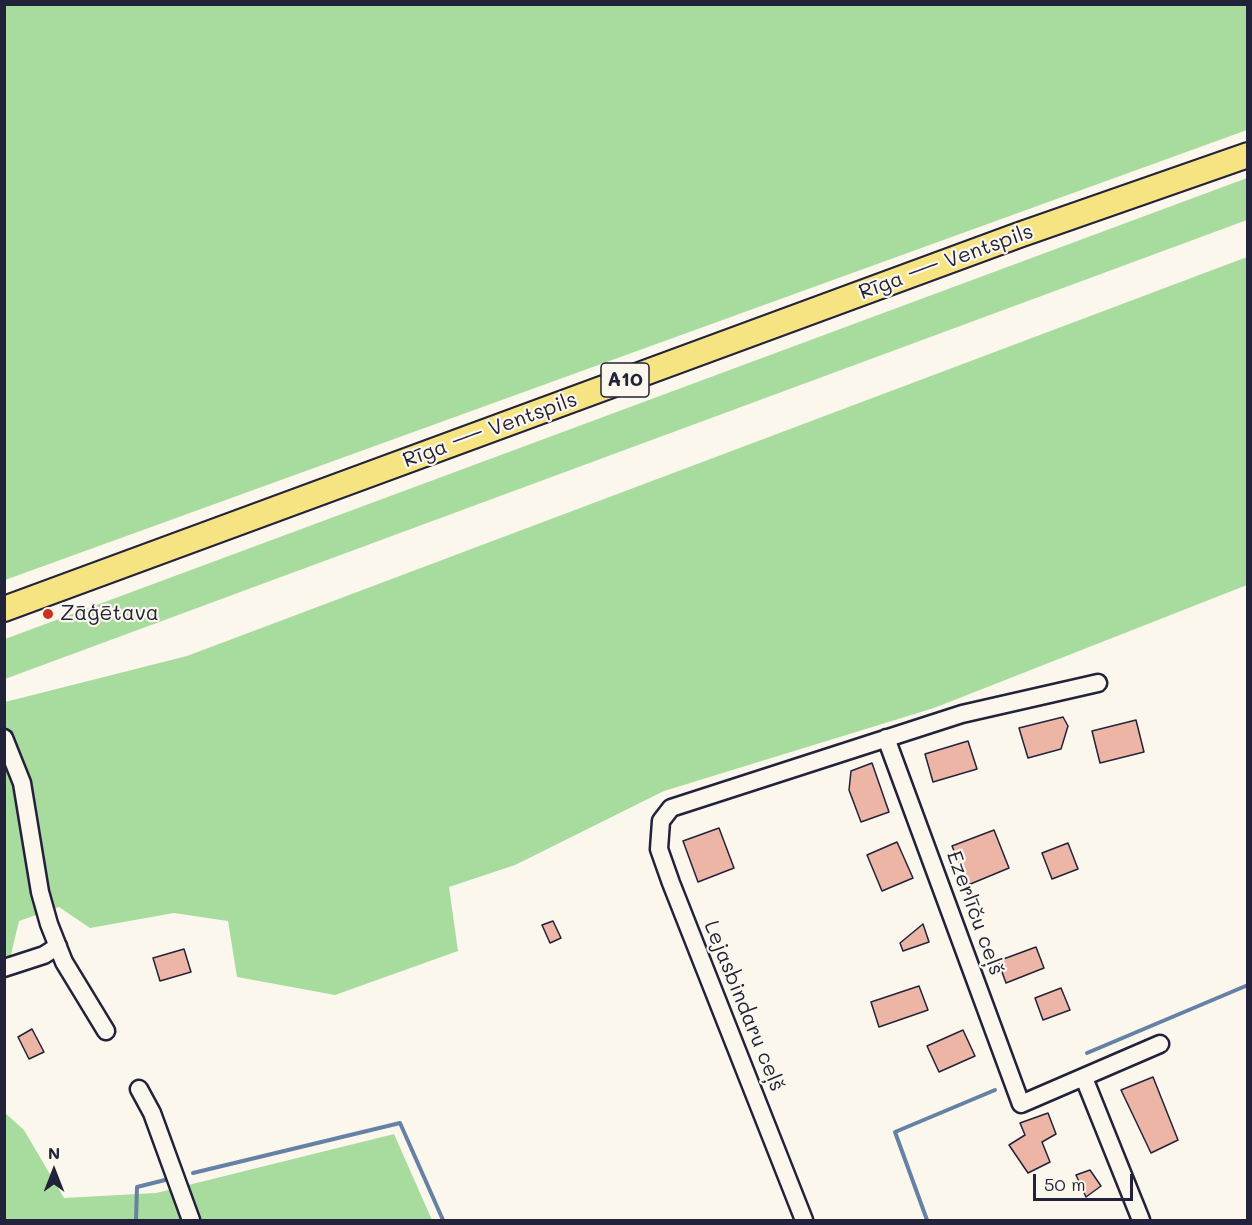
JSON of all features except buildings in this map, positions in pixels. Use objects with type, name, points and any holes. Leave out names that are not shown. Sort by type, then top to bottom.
[{"type":"highway","name":"Rīga — Ventspils","points":[[4,609],[1019,235],[1248,155]]},
{"type":"street","points":[[886,738],[962,714],[1098,684]]},
{"type":"street","points":[[4,738],[22,783],[40,892],[58,946],[64,962],[106,1031]]},
{"type":"street","name":"Lejasbindaru ceļš","points":[[804,1221],[659,849],[661,821],[670,808],[886,738]]},
{"type":"street","name":"Ezerlīču ceļš","points":[[886,738],[1021,1104],[1084,1078]]},
{"type":"street","points":[[4,968],[44,955],[58,946]]},
{"type":"street","points":[[1141,1221],[1084,1078],[1160,1044]]},
{"type":"street","points":[[139,1089],[152,1113],[190,1221]]},
{"type":"green space","points":[[5,4],[1247,5],[1247,130],[5,580]]},
{"type":"green space","points":[[1247,178],[1247,220],[5,679],[5,639]]},
{"type":"green space","points":[[1247,257],[1247,585],[934,708],[664,791],[515,865],[449,887],[458,951],[335,995],[237,977],[228,921],[174,913],[90,928],[59,907],[19,921],[5,980],[5,702],[187,656]]},
{"type":"green space","points":[[4,1112],[24,1130],[64,1198],[156,1193],[394,1134],[432,1220],[5,1220]]},
{"type":"waterway","points":[[1087,1053],[1248,985]]},
{"type":"waterway","points":[[927,1220],[895,1132],[995,1090]]},
{"type":"waterway","points":[[193,1173],[400,1123],[443,1220]]},
{"type":"waterway","points":[[136,1220],[137,1187],[173,1178]]},
{"type":"place","name":"Zāģētava","points":[[48,614]]}]
